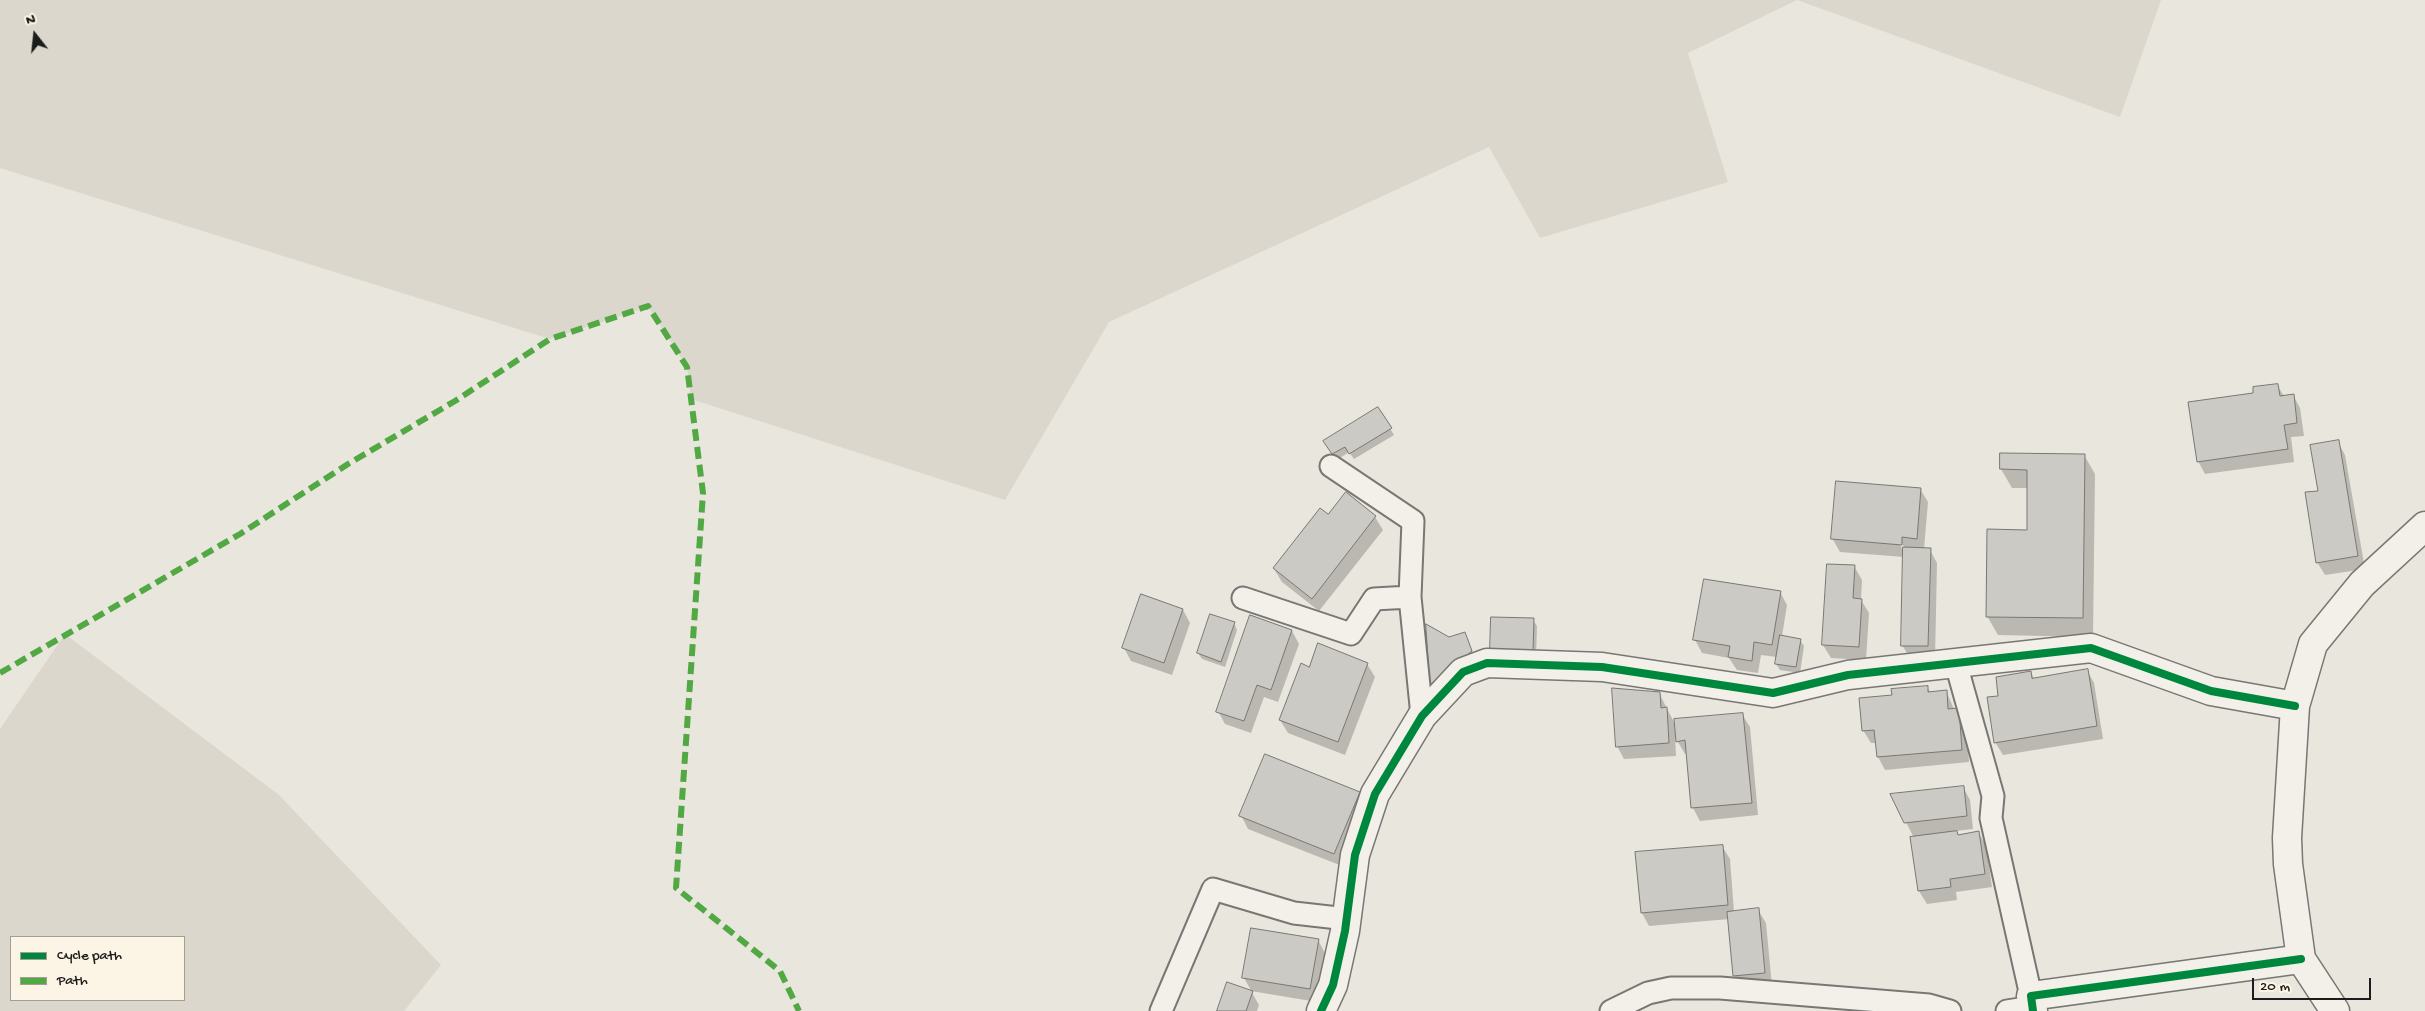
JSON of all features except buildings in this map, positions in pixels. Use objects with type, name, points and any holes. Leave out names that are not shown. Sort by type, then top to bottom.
[{"type":"street","points":[[2335,1011],[2301,959],[2288,864],[2287,838],[2294,706],[2314,644],[2362,584],[2425,526]]},
{"type":"street","points":[[1321,1011],[1333,986],[1346,919],[1355,856],[1375,794],[1422,716],[1463,672],[1487,663],[1602,667],[1773,693],[1848,675],[2091,648],[2211,691],[2294,706]]},
{"type":"street","points":[[2026,1006],[2301,959]]},
{"type":"lane","points":[[1331,466],[1413,521],[1410,597],[1422,716]]},
{"type":"lane","points":[[1243,598],[1351,634],[1374,599],[1410,597]]},
{"type":"lane","points":[[1956,664],[1992,796],[1991,818],[2026,1006]]},
{"type":"lane","points":[[1161,1011],[1213,889],[1294,913],[1346,919]]},
{"type":"lane","points":[[1611,1011],[1648,993],[1681,988],[1720,988],[1929,1005],[1950,1011]]},
{"type":"shaded area","points":[[0,0],[1797,0],[1688,53],[1728,182],[1540,238],[1489,147],[1109,322],[1005,500],[691,399],[687,367],[648,307],[550,339],[0,168]]},
{"type":"shaded area","points":[[1797,0],[2161,0],[2120,117]]},
{"type":"shaded area","points":[[65,634],[279,795],[441,965],[404,1011],[0,1011],[0,729]]},
{"type":"marked path","points":[[0,673],[240,534],[348,464],[455,401],[550,339],[648,306],[687,367],[703,493],[676,888],[780,971],[799,1011]]},
{"type":"cycle path","points":[[1321,1011],[1333,985],[1345,931],[1355,855],[1375,794],[1422,716],[1463,672],[1487,663],[1602,667],[1773,693],[1848,675],[2091,648],[2211,691],[2295,706]]},
{"type":"cycle path","points":[[2033,1011],[2031,996],[2301,959]]}]
